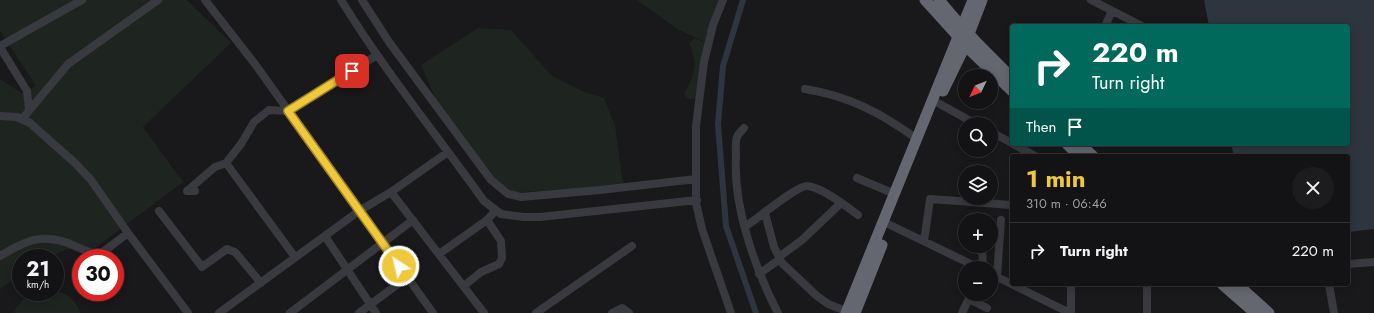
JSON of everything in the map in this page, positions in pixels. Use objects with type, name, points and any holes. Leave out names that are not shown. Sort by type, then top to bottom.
[{"type":"highway","points":[[926,0],[951,22],[1010,89]]},
{"type":"highway","points":[[940,0],[951,22]]},
{"type":"highway","points":[[887,224],[895,194],[973,0]]},
{"type":"highway","points":[[850,312],[938,103],[962,52],[982,0]]},
{"type":"highway","points":[[975,48],[1010,76]]},
{"type":"highway","points":[[1068,146],[1077,154]]},
{"type":"highway","points":[[1082,146],[1091,154]]},
{"type":"highway","points":[[1224,286],[1255,313]]},
{"type":"highway","points":[[1240,286],[1269,313]]},
{"type":"street","points":[[29,110],[29,96],[24,84],[0,47],[82,0]]},
{"type":"street","points":[[23,118],[68,64],[158,0]]},
{"type":"street","points":[[205,0],[241,44],[406,278],[433,313]]},
{"type":"street","points":[[341,0],[377,55],[484,201],[495,211],[509,216],[540,217],[697,200]]},
{"type":"street","points":[[362,0],[389,42],[491,180],[508,194],[521,197],[696,179]]},
{"type":"street","points":[[723,0],[713,25],[704,62],[696,126],[696,203],[702,229],[731,313]]},
{"type":"street","points":[[1091,0],[1138,24]]},
{"type":"street","points":[[1106,24],[1112,11]]},
{"type":"street","points":[[195,191],[186,191],[215,168],[226,163],[241,144],[254,122],[269,110],[288,111],[377,55]]},
{"type":"street","points":[[805,89],[829,93],[872,110],[917,138]]},
{"type":"street","points":[[938,103],[963,117]]},
{"type":"street","points":[[0,116],[23,118],[36,127],[91,180],[128,234],[188,313]]},
{"type":"street","points":[[744,128],[737,137],[735,168],[746,226],[759,274],[778,313]]},
{"type":"street","points":[[998,136],[1010,142]]},
{"type":"street","points":[[1017,146],[1031,154]]},
{"type":"street","points":[[223,312],[295,257],[359,211],[391,192],[448,152]]},
{"type":"street","points":[[226,163],[295,257]]},
{"type":"street","points":[[856,178],[895,194]]},
{"type":"street","points":[[746,226],[765,214],[792,192],[801,187],[807,186],[815,188],[858,214]]},
{"type":"street","points":[[391,192],[464,286],[480,312]]},
{"type":"street","points":[[924,241],[930,199],[1010,205]]},
{"type":"street","points":[[759,274],[802,240],[842,203]]},
{"type":"street","points":[[159,211],[202,268],[227,248],[235,252],[261,283]]},
{"type":"street","points":[[439,254],[487,220],[495,211]]},
{"type":"street","points":[[765,214],[774,247],[780,258],[817,296],[828,304],[850,312]]},
{"type":"street","points":[[290,313],[413,220]]},
{"type":"street","points":[[464,286],[481,272],[499,264],[502,258],[501,241],[487,220]]},
{"type":"street","points":[[996,261],[1001,220]]},
{"type":"street","points":[[887,224],[965,261]]},
{"type":"street","points":[[0,256],[21,244],[38,239],[62,241],[97,254],[128,234]]},
{"type":"street","points":[[325,236],[376,313]]},
{"type":"street","points":[[536,313],[632,246]]},
{"type":"street","points":[[1350,264],[1374,262]]},
{"type":"street","points":[[998,277],[1010,281]]},
{"type":"street","points":[[359,313],[406,278]]},
{"type":"street","points":[[1021,286],[1071,313],[1071,286]]},
{"type":"street","points":[[1147,286],[1147,313]]},
{"type":"street","points":[[1329,286],[1334,313]]},
{"type":"street","points":[[962,313],[968,301]]},
{"type":"street","points":[[977,301],[987,308]]},
{"type":"street","points":[[612,313],[622,308],[629,313]]},
{"type":"shaded area","points":[[0,0],[187,0],[231,43],[143,127],[183,182],[95,248],[64,250],[12,249],[12,280],[0,289],[0,79],[22,93],[36,86],[0,31]]},
{"type":"shaded area","points":[[637,0],[721,0],[705,42],[677,29]]},
{"type":"shaded area","points":[[1204,0],[1374,0],[1374,229],[1350,232],[1350,154],[1234,154],[1232,146],[1350,146],[1350,24],[1209,24]]},
{"type":"shaded area","points":[[478,28],[511,30],[552,76],[582,91],[604,98],[615,125],[623,183],[594,188],[504,193],[444,118],[421,65]]},
{"type":"shaded area","points":[[695,38],[705,43],[698,98],[688,99],[684,94],[693,75],[695,64],[689,43]]},
{"type":"shaded area","points":[[64,294],[71,298],[81,313],[14,313],[21,302],[64,301]]},
{"type":"waterway","points":[[743,0],[723,66],[718,124],[726,226],[756,313]]},
{"type":"route","points":[[352,71],[288,111],[399,266]]}]
